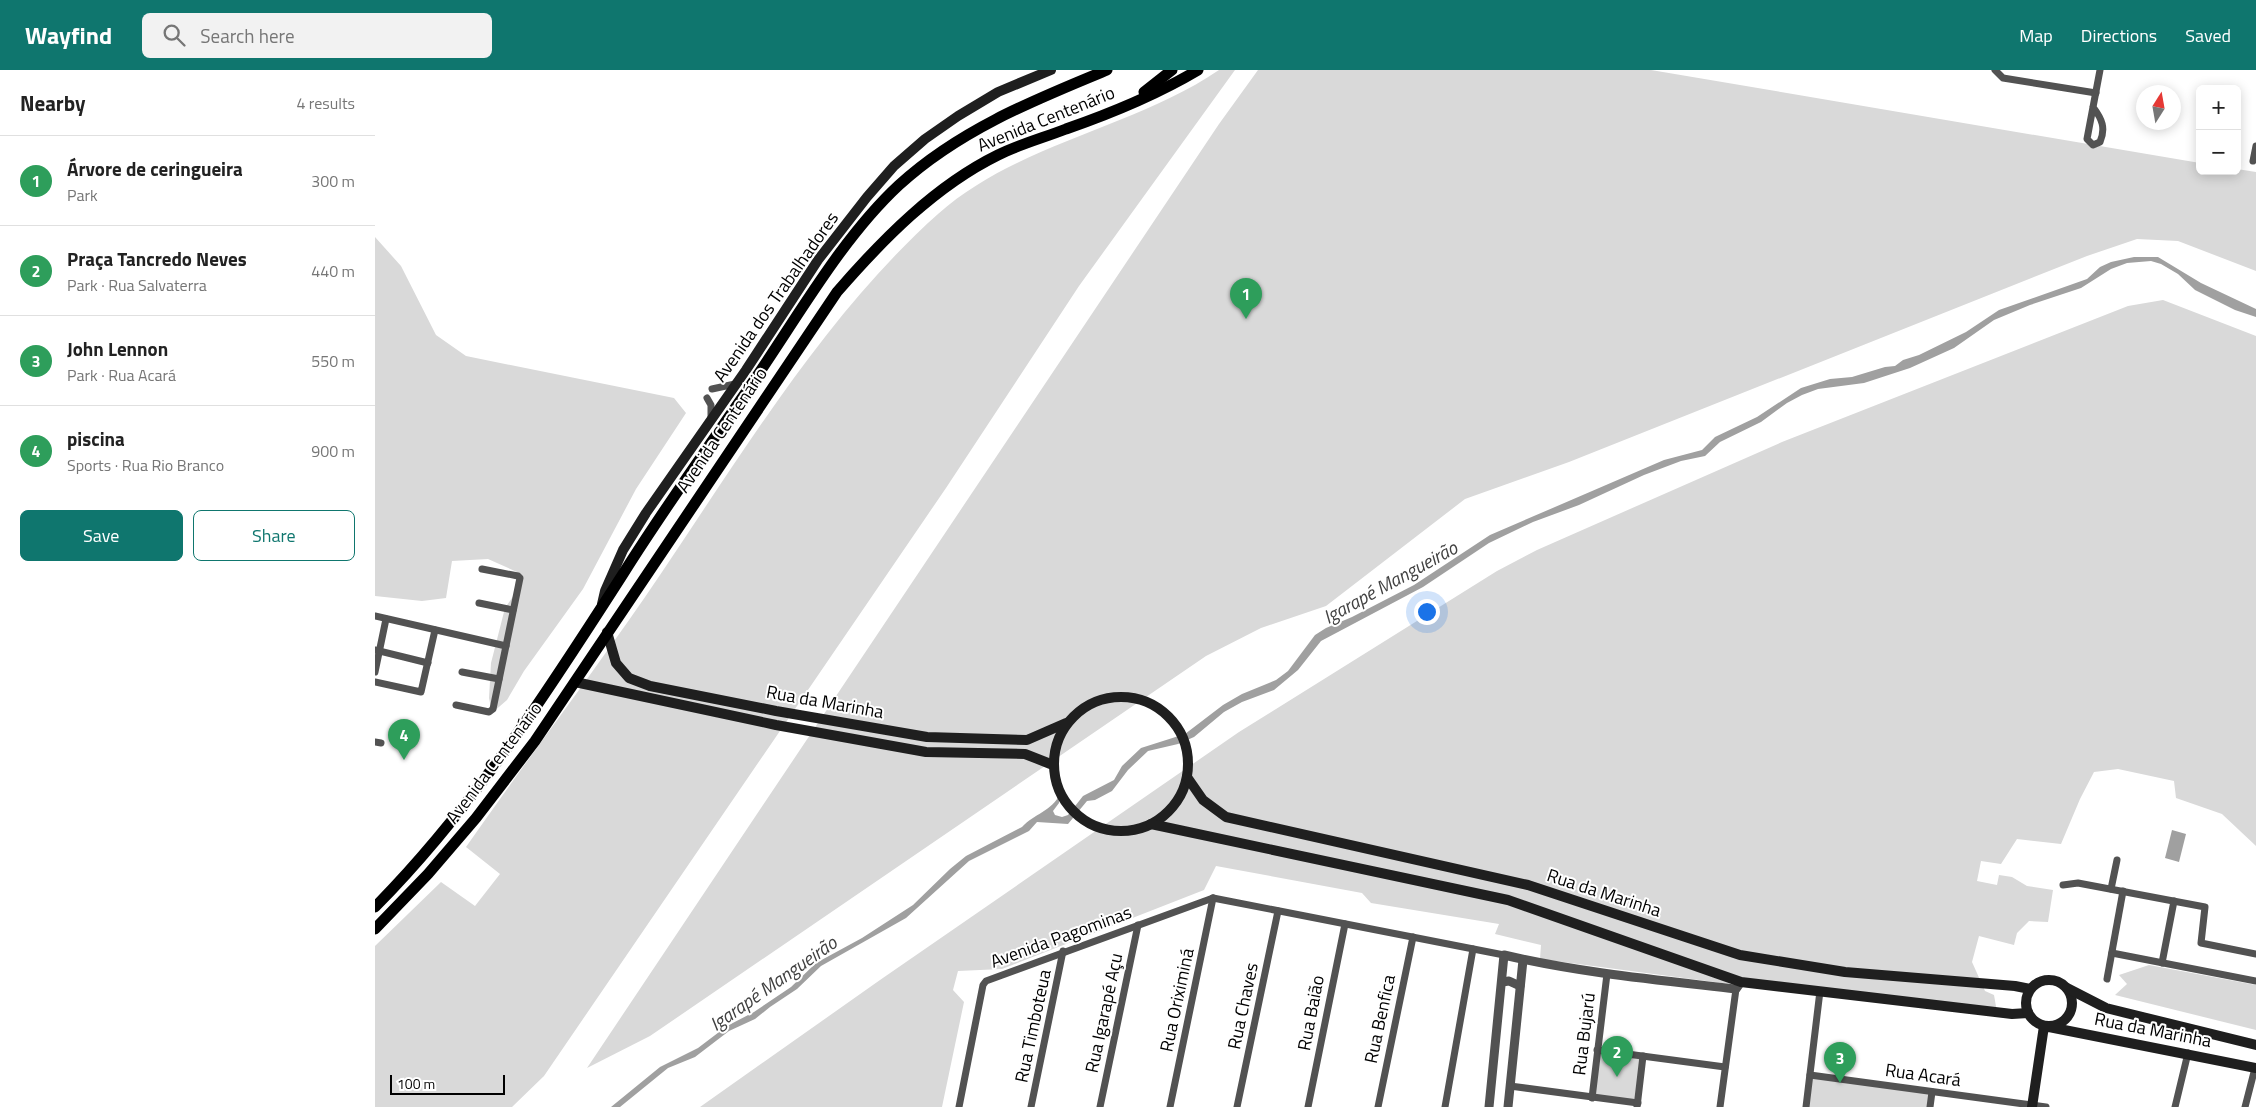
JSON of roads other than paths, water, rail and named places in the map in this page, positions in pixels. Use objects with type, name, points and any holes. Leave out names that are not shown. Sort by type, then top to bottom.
[{"type":"main road","name":"Avenida dos Trabalhadores","points":[[600,611],[605,591],[623,550],[818,260],[894,166],[925,140],[977,104],[998,92],[1051,70]]},
{"type":"main road","name":"Avenida Centenário","points":[[375,907],[398,883],[483,781],[520,732],[623,574],[852,237],[899,185],[950,146],[1006,112],[1107,70]]},
{"type":"main road","points":[[1108,114],[1155,85],[1172,70]]},
{"type":"main road","name":"Avenida Centenário","points":[[375,929],[428,874],[476,818],[535,741],[837,292],[869,255],[901,225],[956,179],[977,166],[1025,143],[1108,114],[1170,87],[1198,70]]},
{"type":"main road","name":"Rua da Marinha","points":[[607,632],[616,663],[629,678],[669,690],[776,711],[927,736],[1027,740],[1067,723]]},
{"type":"main road","name":"Rua da Marinha","points":[[575,682],[603,686],[776,725],[926,752],[1025,754],[1053,765]]},
{"type":"main road","points":[[1119,696],[1136,698],[1160,709],[1173,720],[1181,733],[1186,747],[1187,777],[1175,804],[1151,824],[1137,829],[1107,830],[1093,825],[1080,817],[1069,807],[1057,787],[1053,765],[1054,750],[1059,736],[1067,723],[1083,708],[1104,698],[1119,696]]},
{"type":"main road","name":"Rua da Marinha","points":[[1187,777],[1203,800],[1226,817],[1528,885],[1740,956],[1845,972],[2015,986],[2030,989]]},
{"type":"main road","name":"Rua da Marinha","points":[[1151,824],[1509,900],[1739,986],[1820,991],[2013,1014],[2028,1013]]},
{"type":"main road","points":[[2048,980],[2058,982],[2067,988],[2072,1002],[2070,1012],[2059,1024],[2044,1026],[2035,1021],[2028,1013],[2026,1004],[2030,989],[2038,982],[2048,980]]},
{"type":"main road","name":"Rua da Marinha","points":[[2067,988],[2106,1008],[2256,1045]]},
{"type":"main road","points":[[2032,1105],[2044,1026]]},
{"type":"main road","name":"Rua da Marinha","points":[[2044,1026],[2256,1068]]},
{"type":"street","points":[[1995,70],[2003,78],[2095,93]]},
{"type":"street","points":[[2093,107],[2101,118],[2103,125],[2100,142],[2093,145],[2087,140],[2095,93],[2100,70]]},
{"type":"street","points":[[2253,161],[2256,146]]},
{"type":"street","points":[[712,389],[735,384]]},
{"type":"street","points":[[707,398],[711,406],[711,418]]},
{"type":"street","points":[[456,705],[491,711],[520,577],[482,569]]},
{"type":"street","points":[[479,604],[513,610]]},
{"type":"street","points":[[375,616],[506,646]]},
{"type":"street","points":[[375,672],[377,651],[386,619]]},
{"type":"street","points":[[375,682],[421,692],[435,630]]},
{"type":"street","points":[[377,651],[428,663]]},
{"type":"street","points":[[462,672],[499,679]]},
{"type":"street","points":[[2111,889],[2117,860]]},
{"type":"street","points":[[2063,885],[2079,883],[2205,908],[2201,943],[2256,954]]},
{"type":"street","points":[[2107,979],[2123,891]]},
{"type":"street","name":"Rua da Marinha","points":[[1213,898],[1523,960],[1607,974],[1739,986]]},
{"type":"street","name":"Avenida Pagominas","points":[[959,1107],[983,985],[991,978],[1213,898]]},
{"type":"street","name":"Rua Oriximiná","points":[[1170,1107],[1213,898]]},
{"type":"street","points":[[2162,963],[2174,901]]},
{"type":"street","name":"Rua Chaves","points":[[1237,1107],[1278,911]]},
{"type":"street","name":"Rua Baião","points":[[1308,1107],[1345,924]]},
{"type":"street","name":"Rua Igarapé Açu","points":[[1101,1107],[1138,925]]},
{"type":"street","name":"Rua Benfica","points":[[1378,1107],[1413,937]]},
{"type":"street","points":[[1445,1107],[1473,949]]},
{"type":"street","name":"Rua Timboteua","points":[[1031,1107],[1063,951]]},
{"type":"street","points":[[2112,953],[2256,981]]},
{"type":"street","points":[[1489,1107],[1504,955]]},
{"type":"street","points":[[1508,1107],[1523,960]]},
{"type":"street","name":"Rua Bujarú","points":[[1592,1098],[1607,974]]},
{"type":"street","points":[[1502,982],[1509,981],[1520,986]]},
{"type":"street","points":[[1720,1107],[1739,986]]},
{"type":"street","points":[[1806,1107],[1820,991]]},
{"type":"street","points":[[1597,1050],[1725,1067]]},
{"type":"street","points":[[2175,1107],[2188,1053]]},
{"type":"street","points":[[1510,1086],[1637,1105],[1643,1056]]},
{"type":"street","points":[[2245,1107],[2256,1068]]},
{"type":"street","name":"Rua Acará","points":[[1809,1075],[2046,1107]]},
{"type":"street","points":[[1931,1107],[1932,1092]]},
{"type":"place","name":"Árvore de ceringueira","points":[[1246,319]]},
{"type":"place","name":"piscina","points":[[404,760]]},
{"type":"place","name":"Praça Tancredo Neves","points":[[1617,1077]]},
{"type":"place","name":"John Lennon","points":[[1840,1083]]},
{"type":"water label","name":"Igarapé Mangueirão","points":[[1390,582]]},
{"type":"water label","name":"Igarapé Mangueirão","points":[[773,983]]}]
